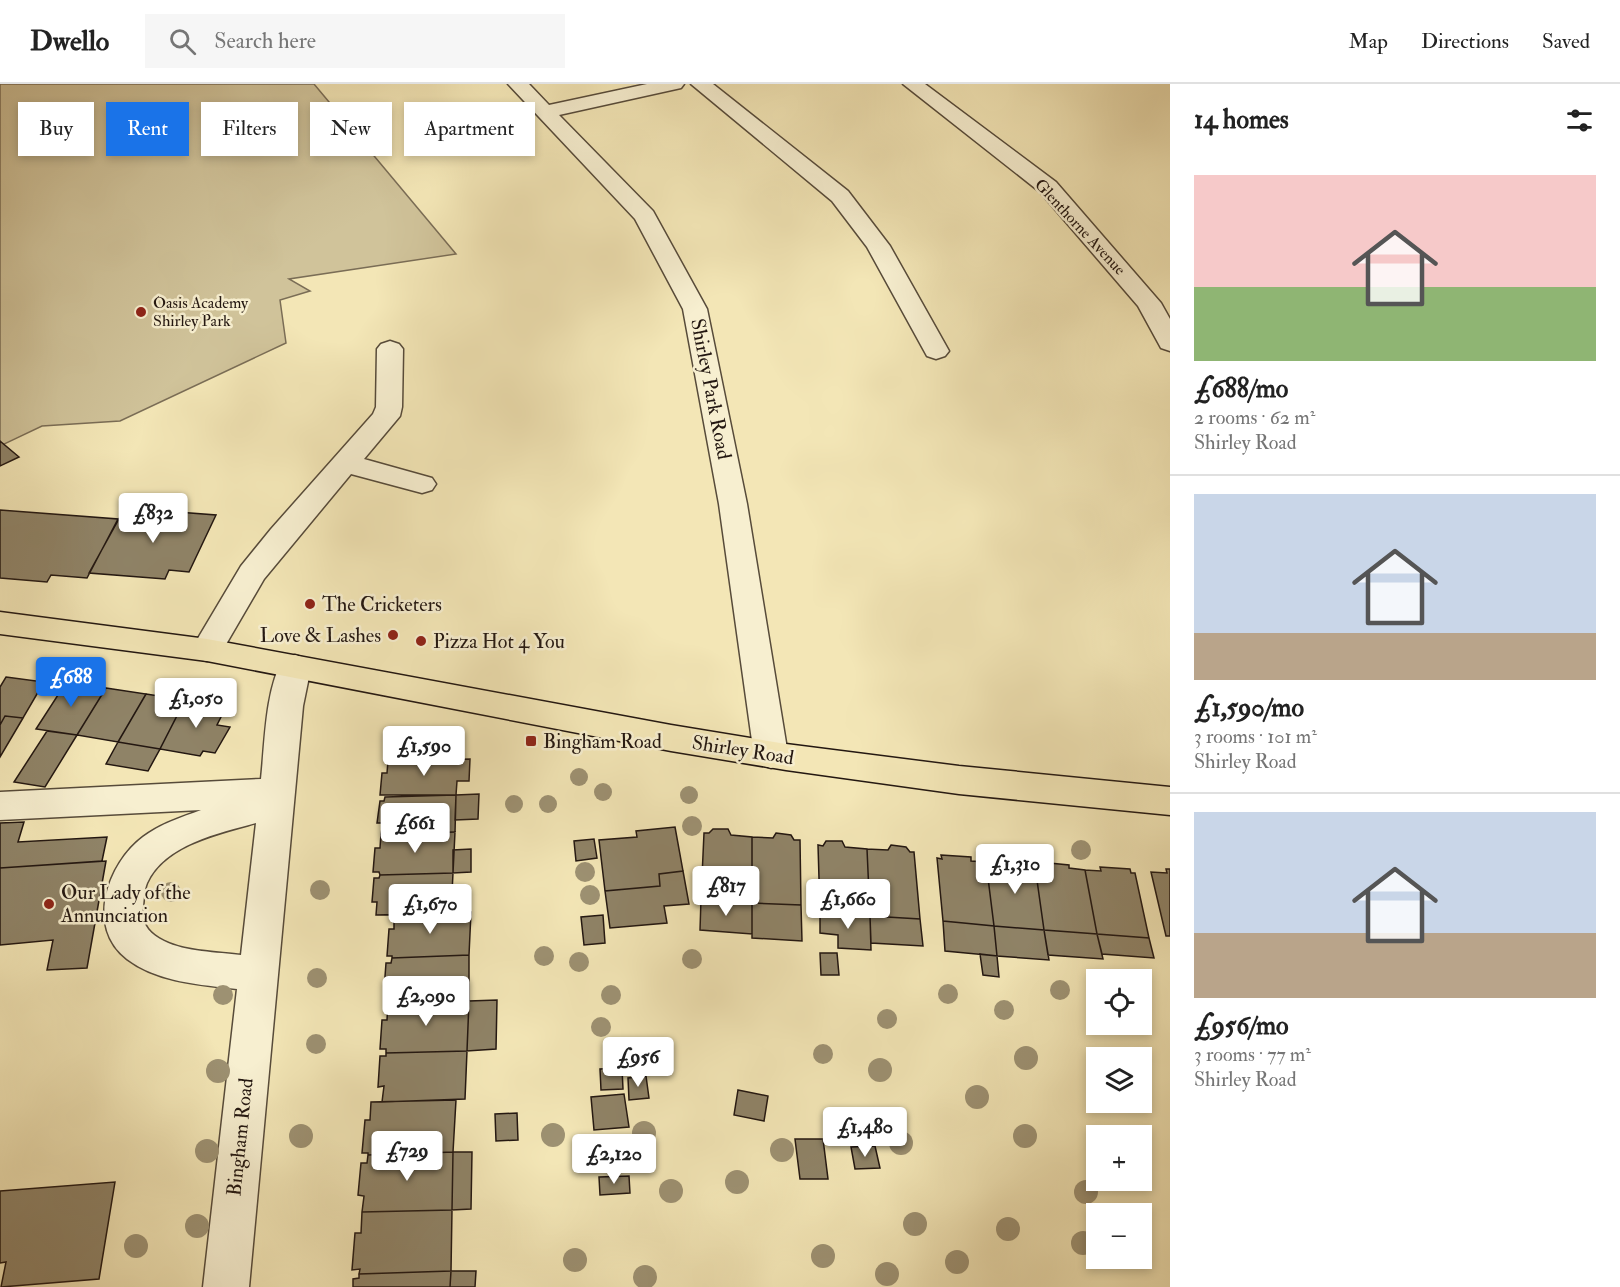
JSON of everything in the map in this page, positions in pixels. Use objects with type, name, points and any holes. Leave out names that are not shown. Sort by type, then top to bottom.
[{"type":"main road","name":"Shirley Road","points":[[0,623],[207,650],[771,755],[959,780],[1170,801]]},
{"type":"street","name":"Shirley Park Road","points":[[518,84],[645,216],[695,309],[733,504],[771,755]]},
{"type":"street","points":[[545,112],[674,84]]},
{"type":"street","points":[[701,84],[840,196],[878,246],[936,351]]},
{"type":"street","name":"Glenthorne Avenue","points":[[913,84],[1048,187],[1149,303],[1170,343]]},
{"type":"street","points":[[207,650],[252,573],[281,536],[386,416],[389,407],[390,349]]},
{"type":"street","points":[[345,464],[422,484]]},
{"type":"street","name":"Bingham Road","points":[[226,1287],[286,706],[296,667]]},
{"type":"street","points":[[0,806],[277,798]]},
{"type":"street","points":[[258,974],[171,961],[151,954],[133,942],[124,924],[123,907],[126,887],[137,868],[153,850],[172,835],[277,798]]},
{"type":"shaded area","name":"Oasis Academy Shirley Park","points":[[0,84],[314,84],[329,102],[310,102],[310,156],[374,156],[456,254],[289,279],[310,291],[280,300],[286,343],[120,421],[42,426],[0,446]]},
{"type":"building","points":[[0,441],[19,457],[0,466]]},
{"type":"building","points":[[125,508],[216,515],[189,572],[169,570],[165,579],[89,573]]},
{"type":"building","points":[[0,510],[118,519],[87,578],[51,575],[47,582],[0,578]]},
{"type":"building","points":[[6,677],[44,682],[23,718],[5,716],[0,725],[0,687]]},
{"type":"building","points":[[67,681],[106,688],[77,735],[36,729]]},
{"type":"building","points":[[106,688],[146,694],[118,742],[77,735]]},
{"type":"building","points":[[146,694],[185,700],[160,749],[118,742]]},
{"type":"building","points":[[185,700],[226,707],[217,725],[230,727],[215,753],[203,751],[200,756],[160,749]]},
{"type":"building","points":[[5,716],[23,718],[0,757],[0,725]]},
{"type":"building","points":[[47,731],[77,735],[45,787],[14,782]]},
{"type":"building","points":[[118,742],[160,749],[148,771],[106,764]]},
{"type":"building","points":[[470,759],[469,781],[457,781],[456,795],[380,795],[382,773],[387,773],[388,761]]},
{"type":"building","points":[[479,794],[478,819],[455,820],[456,795]]},
{"type":"building","points":[[456,795],[455,832],[381,834],[383,823],[377,823],[380,801],[384,801],[385,797]]},
{"type":"building","points":[[24,822],[18,842],[107,837],[102,861],[0,868],[0,823]]},
{"type":"building","points":[[675,827],[683,871],[659,874],[660,886],[605,891],[599,840],[637,837],[636,831]]},
{"type":"building","points":[[713,829],[728,829],[731,835],[752,837],[752,903],[701,899],[704,833],[709,833]]},
{"type":"building","points":[[455,832],[453,873],[380,875],[379,872],[373,872],[375,848],[380,848],[381,834]]},
{"type":"building","points":[[776,833],[791,835],[794,840],[800,840],[801,905],[752,903],[752,837],[773,838]]},
{"type":"building","points":[[594,839],[597,858],[576,861],[574,841]]},
{"type":"building","points":[[826,841],[842,841],[845,847],[867,849],[870,916],[820,912],[818,845],[823,846]]},
{"type":"building","points":[[891,845],[906,847],[910,852],[914,852],[920,919],[870,916],[867,849],[888,850]]},
{"type":"building","points":[[471,849],[471,872],[453,873],[453,850]]},
{"type":"building","points":[[941,855],[971,857],[971,861],[986,862],[994,926],[943,921],[937,858],[942,859]]},
{"type":"building","points":[[1002,859],[1031,861],[1032,866],[1035,866],[1044,930],[994,926],[986,862],[1002,863]]},
{"type":"building","name":"Our Lady of the Annunciation","points":[[106,861],[87,968],[47,970],[53,940],[0,945],[0,868]]},
{"type":"building","points":[[1039,862],[1069,865],[1069,868],[1085,870],[1097,934],[1044,930],[1035,866],[1040,866]]},
{"type":"building","points":[[1100,867],[1130,869],[1131,873],[1135,873],[1149,938],[1097,934],[1085,870],[1101,871]]},
{"type":"building","points":[[1166,869],[1170,869],[1170,936],[1166,936],[1151,872],[1167,873]]},
{"type":"building","points":[[683,871],[689,904],[664,906],[667,923],[610,928],[605,891],[660,886],[659,874]]},
{"type":"building","points":[[453,873],[451,913],[376,915],[377,902],[372,902],[374,878],[379,878],[380,875]]},
{"type":"building","points":[[701,899],[752,903],[752,934],[700,930]]},
{"type":"building","points":[[752,903],[801,905],[802,941],[752,938]]},
{"type":"building","points":[[471,912],[469,955],[392,958],[392,956],[387,956],[389,929],[394,929],[394,914]]},
{"type":"building","points":[[820,912],[870,916],[871,950],[838,948],[838,935],[820,933]]},
{"type":"building","points":[[603,915],[605,943],[584,945],[581,917]]},
{"type":"building","points":[[870,916],[920,919],[923,946],[871,943]]},
{"type":"building","points":[[943,921],[994,926],[997,956],[945,951]]},
{"type":"building","points":[[994,926],[1044,930],[1049,960],[997,956]]},
{"type":"building","points":[[1044,930],[1097,934],[1103,959],[1048,955]]},
{"type":"building","points":[[1097,934],[1149,938],[1154,958],[1102,954]]},
{"type":"building","points":[[820,953],[837,953],[839,975],[821,975]]},
{"type":"building","points":[[980,954],[997,956],[999,977],[983,975]]},
{"type":"building","points":[[469,955],[469,1001],[388,1003],[389,990],[384,990],[386,963],[391,963],[392,958]]},
{"type":"building","points":[[497,1000],[496,1049],[467,1051],[469,1001]]},
{"type":"building","points":[[469,1001],[467,1051],[386,1053],[386,1049],[380,1049],[382,1020],[387,1020],[388,1003]]},
{"type":"building","points":[[467,1051],[465,1099],[382,1102],[384,1086],[378,1087],[380,1056],[386,1056],[386,1053]]},
{"type":"building","points":[[622,1068],[623,1089],[601,1090],[600,1069]]},
{"type":"building","points":[[646,1076],[649,1098],[629,1100],[628,1078]]},
{"type":"building","points":[[738,1090],[768,1096],[764,1121],[734,1115]]},
{"type":"building","points":[[624,1094],[629,1127],[594,1130],[591,1097]]},
{"type":"building","points":[[456,1100],[453,1152],[368,1155],[368,1153],[362,1153],[365,1120],[370,1120],[371,1102]]},
{"type":"building","points":[[517,1113],[518,1140],[496,1141],[495,1114]]},
{"type":"building","points":[[795,1139],[823,1139],[828,1179],[800,1179]]},
{"type":"building","points":[[875,1146],[880,1168],[855,1169],[851,1147]]},
{"type":"building","points":[[453,1152],[452,1210],[362,1212],[364,1196],[358,1195],[361,1163],[367,1163],[368,1155]]},
{"type":"building","points":[[453,1152],[472,1152],[471,1209],[452,1210]]},
{"type":"building","points":[[629,1176],[630,1193],[600,1195],[599,1177]]},
{"type":"building","points":[[115,1182],[99,1279],[1,1287],[6,1262],[0,1263],[0,1191]]},
{"type":"building","points":[[452,1210],[451,1271],[359,1274],[360,1269],[352,1270],[355,1233],[361,1233],[362,1212]]},
{"type":"building","points":[[451,1271],[450,1287],[353,1287],[353,1279],[359,1278],[359,1274]]},
{"type":"building","points":[[451,1271],[476,1271],[475,1287],[450,1287]]},
{"type":"place","name":"Oasis Academy Shirley Park","points":[[141,312]]},
{"type":"place","name":"The Cricketers","points":[[310,604]]},
{"type":"place","name":"Love & Lashes","points":[[393,635]]},
{"type":"place","name":"Pizza Hot 4 You","points":[[421,641]]},
{"type":"place","name":"Bingham Road","points":[[531,741]]},
{"type":"place","name":"Our Lady of the Annunciation","points":[[49,904]]}]
